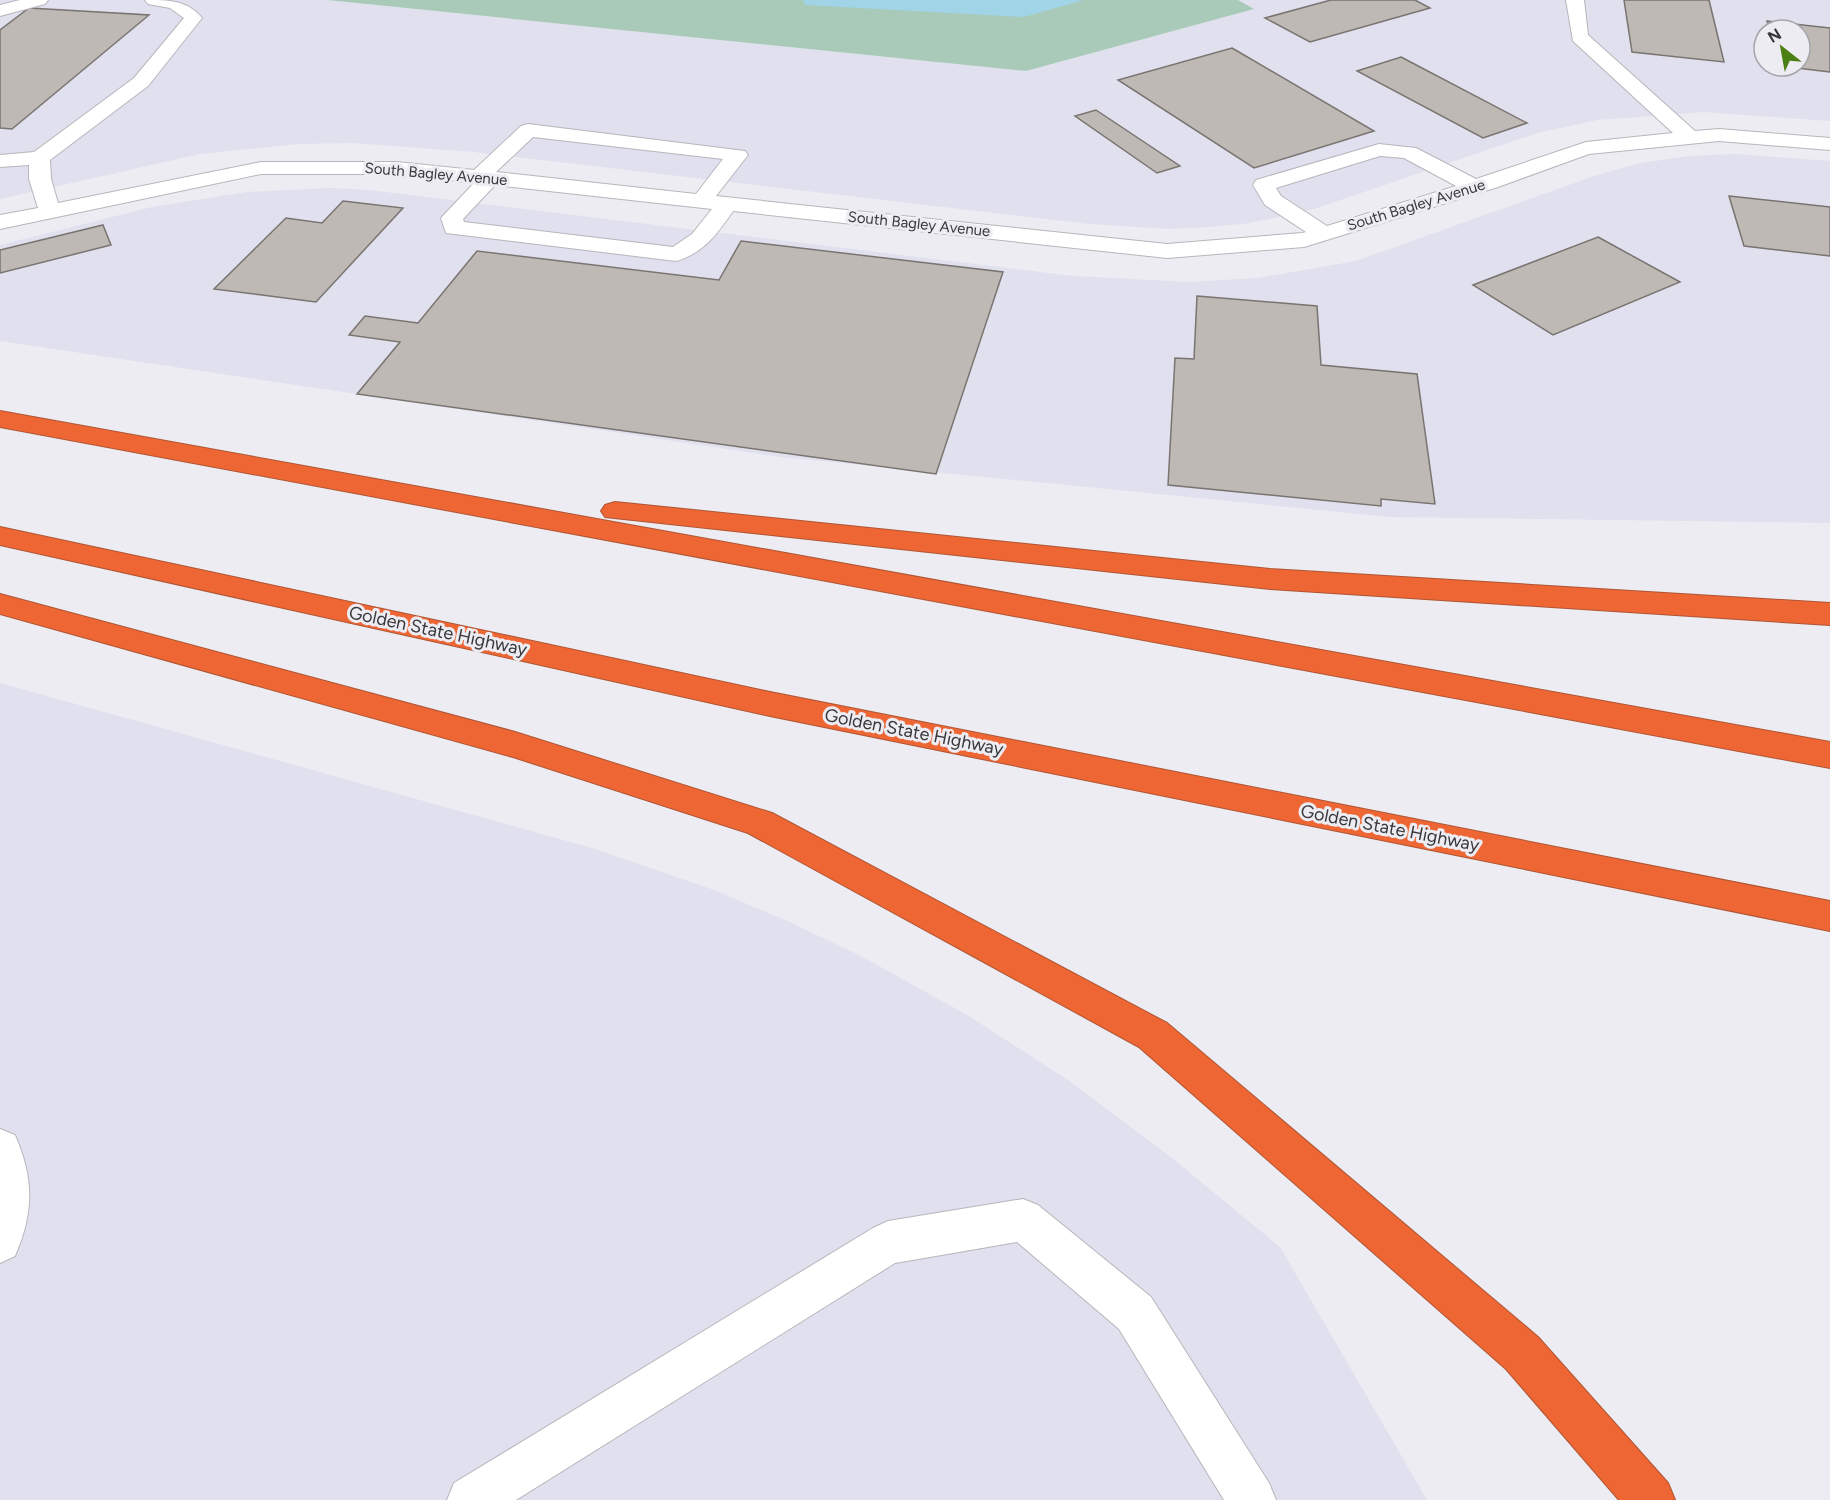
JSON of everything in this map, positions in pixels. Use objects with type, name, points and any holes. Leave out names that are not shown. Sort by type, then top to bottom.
[{"type":"highway","points":[[0,419],[1830,755]]},
{"type":"highway","points":[[365,485],[1270,579],[1830,614]]},
{"type":"highway","name":"Golden State Highway","points":[[0,536],[770,704],[1830,916]]},
{"type":"highway","points":[[0,604],[515,745],[760,823],[1153,1035],[1522,1353],[1652,1500]]},
{"type":"street","points":[[0,11],[39,0]]},
{"type":"street","points":[[0,161],[39,158],[141,82],[193,18],[188,10],[170,2],[154,0]]},
{"type":"street","points":[[1575,0],[1579,38],[1690,138]]},
{"type":"street","points":[[702,200],[738,154],[528,129],[452,218],[454,228],[533,235],[676,254],[694,246],[706,234],[727,203]]},
{"type":"street","name":"South Bagley Avenue","points":[[0,222],[261,168],[398,168],[1167,251],[1304,240],[1474,187],[1586,148],[1719,135],[1830,144]]},
{"type":"street","points":[[1324,234],[1273,200],[1264,185],[1379,150],[1409,152],[1474,187]]},
{"type":"street","points":[[39,158],[40,179],[50,211]]},
{"type":"street","points":[[0,1149],[10,1195],[0,1241]]},
{"type":"street","points":[[471,1500],[888,1244],[1023,1220],[1135,1313],[1252,1500]]},
{"type":"shaded area","points":[[0,0],[327,0],[1026,71],[1254,9],[1238,0],[1830,0],[1830,121],[1704,112],[1597,120],[1537,133],[1314,209],[1250,223],[1209,227],[1169,229],[1089,224],[474,152],[353,143],[298,144],[200,154],[0,199]]},
{"type":"shaded area","points":[[1735,154],[1830,161],[1830,523],[1389,517],[781,457],[0,341],[0,245],[152,207],[247,192],[331,188],[369,190],[1073,276],[1189,282],[1258,278],[1356,261],[1594,176],[1641,163],[1689,156]]},
{"type":"shaded area","points":[[0,683],[592,848],[714,890],[787,921],[861,956],[967,1015],[1068,1080],[1172,1158],[1280,1247],[1427,1500],[0,1500]]},
{"type":"green space","points":[[327,0],[1238,0],[1254,9],[1026,71]]},
{"type":"water","points":[[803,0],[1084,0],[1024,17],[805,5]]},
{"type":"building","points":[[1331,0],[1415,0],[1430,8],[1310,42],[1265,18]]},
{"type":"building","points":[[1624,0],[1709,0],[1724,62],[1632,52]]},
{"type":"building","points":[[29,8],[149,15],[12,129],[0,128],[0,30]]},
{"type":"building","points":[[1812,26],[1830,28],[1830,72],[1812,70]]},
{"type":"building","points":[[1232,48],[1374,131],[1254,168],[1118,80]]},
{"type":"building","points":[[1401,57],[1527,123],[1483,138],[1357,71]]},
{"type":"building","points":[[1096,110],[1180,166],[1157,173],[1075,116]]},
{"type":"building","points":[[1729,196],[1830,207],[1830,256],[1744,246]]},
{"type":"building","points":[[343,201],[403,208],[316,302],[214,289],[286,218],[322,223]]},
{"type":"building","points":[[103,225],[111,245],[0,273],[0,250]]},
{"type":"building","points":[[1598,237],[1680,282],[1553,335],[1473,285]]},
{"type":"building","points":[[741,241],[1003,272],[936,474],[357,394],[400,342],[349,335],[365,316],[418,323],[477,251],[719,280]]},
{"type":"building","points":[[1197,296],[1317,306],[1321,365],[1417,374],[1435,504],[1381,499],[1381,506],[1168,485],[1175,358],[1194,359]]}]
